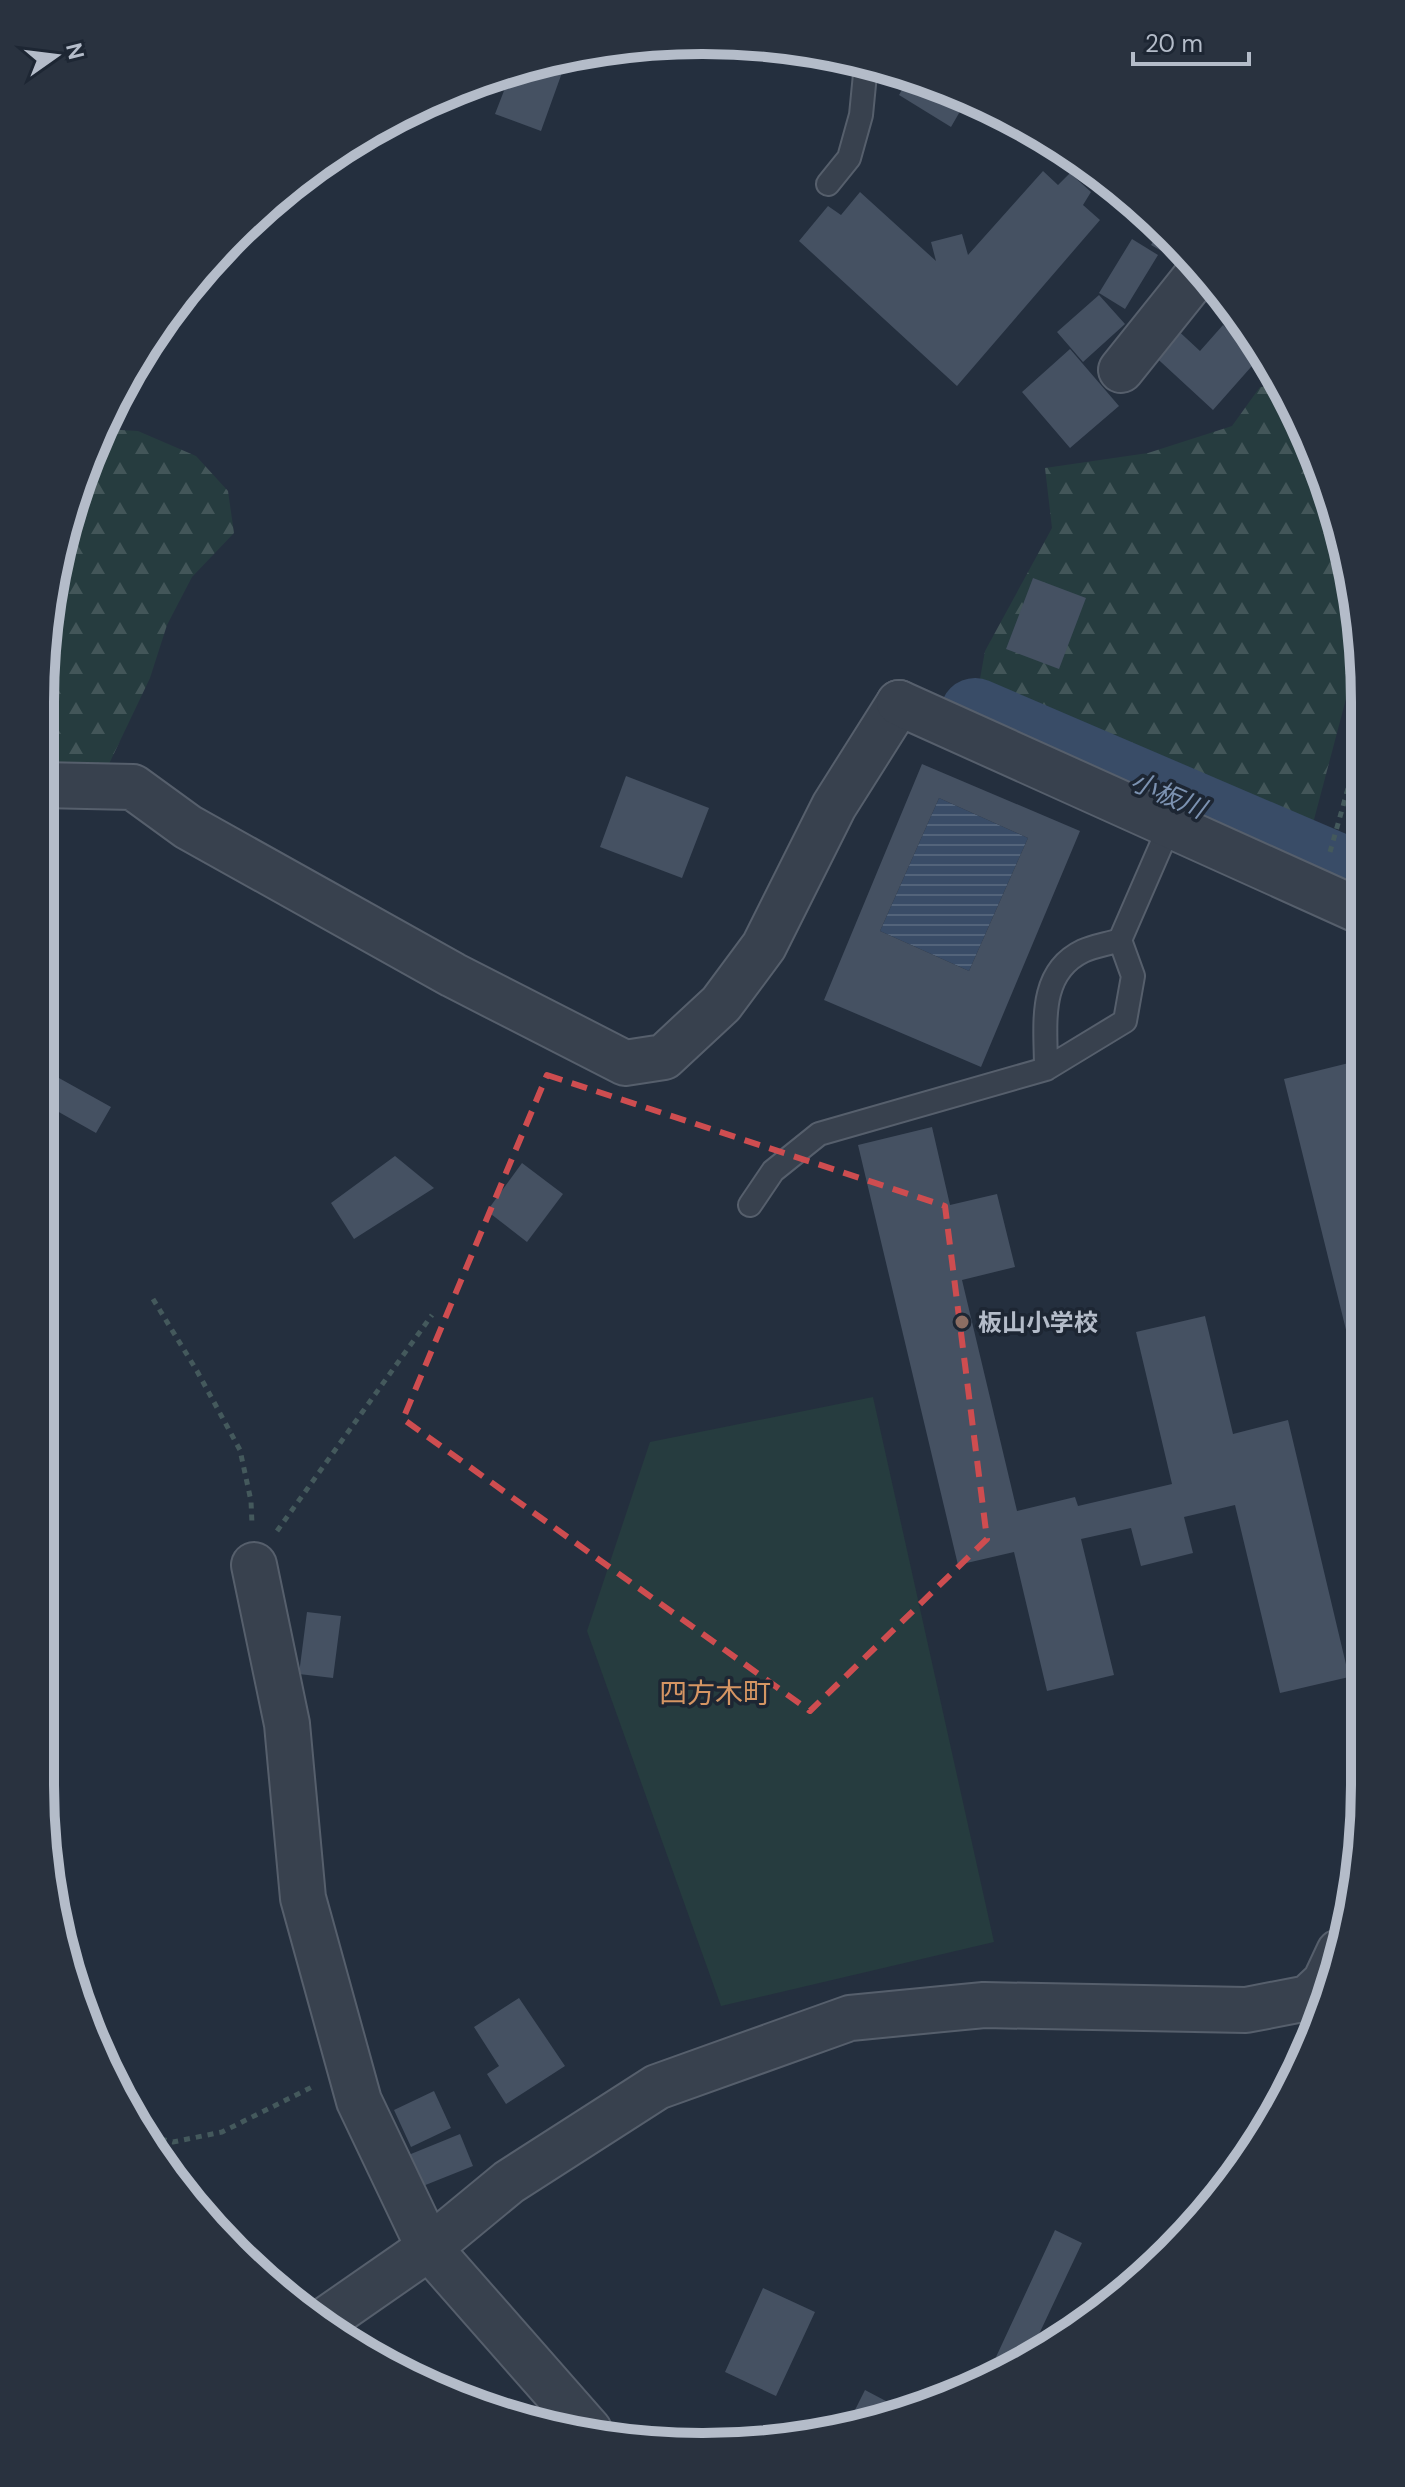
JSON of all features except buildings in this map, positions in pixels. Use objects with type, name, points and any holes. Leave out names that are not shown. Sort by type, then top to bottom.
[{"type":"street","points":[[1121,370],[1194,279]]},
{"type":"street","points":[[54,785],[133,787],[201,834],[453,975],[625,1063],[664,1057],[721,1004],[764,946],[834,806],[899,703],[1351,907]]},
{"type":"street","points":[[254,1565],[287,1724],[303,1898],[359,2101],[429,2248],[582,2422]]},
{"type":"street","points":[[331,2316],[429,2248],[509,2182],[657,2087],[850,2018],[984,2005],[1246,2010],[1308,1998],[1318,1988]]},
{"type":"lane","points":[[828,184],[849,158],[861,115],[865,75]]},
{"type":"lane","points":[[750,1205],[773,1171],[819,1134],[1046,1069],[1125,1021],[1133,976],[1120,940],[1170,825]]},
{"type":"lane","points":[[1046,1069],[1046,1007],[1054,976],[1082,951],[1120,940]]},
{"type":"path","points":[[1332,845],[1351,776]]},
{"type":"path","points":[[153,1299],[240,1450],[251,1501],[254,1565]]},
{"type":"path","points":[[254,1565],[432,1315]]},
{"type":"path","points":[[159,2139],[173,2142],[222,2132],[313,2087],[343,2088],[359,2101]]},
{"type":"highlighted area","points":[[547,1075],[945,1206],[987,1539],[810,1711],[403,1419]]},
{"type":"green space","points":[[1260,387],[1269,387],[1302,454],[1317,494],[1339,576],[1350,660],[1351,682],[1307,846],[976,701],[985,651],[1052,528],[1045,468],[1148,453],[1232,426]]},
{"type":"green space","points":[[115,430],[138,431],[196,456],[228,491],[234,533],[192,577],[167,625],[150,678],[109,764],[54,762],[54,702],[55,660],[66,576],[88,494]]},
{"type":"green space","points":[[873,1397],[994,1942],[721,2006],[587,1631],[650,1442]]},
{"type":"water","points":[[939,798],[1028,838],[969,971],[880,931]]},
{"type":"waterway","name":"小板川","points":[[975,713],[1351,874]]},
{"type":"place","name":"板山小学校","points":[[962,1322]]},
{"type":"district","name":"四方木町","points":[[715,1693]]}]
